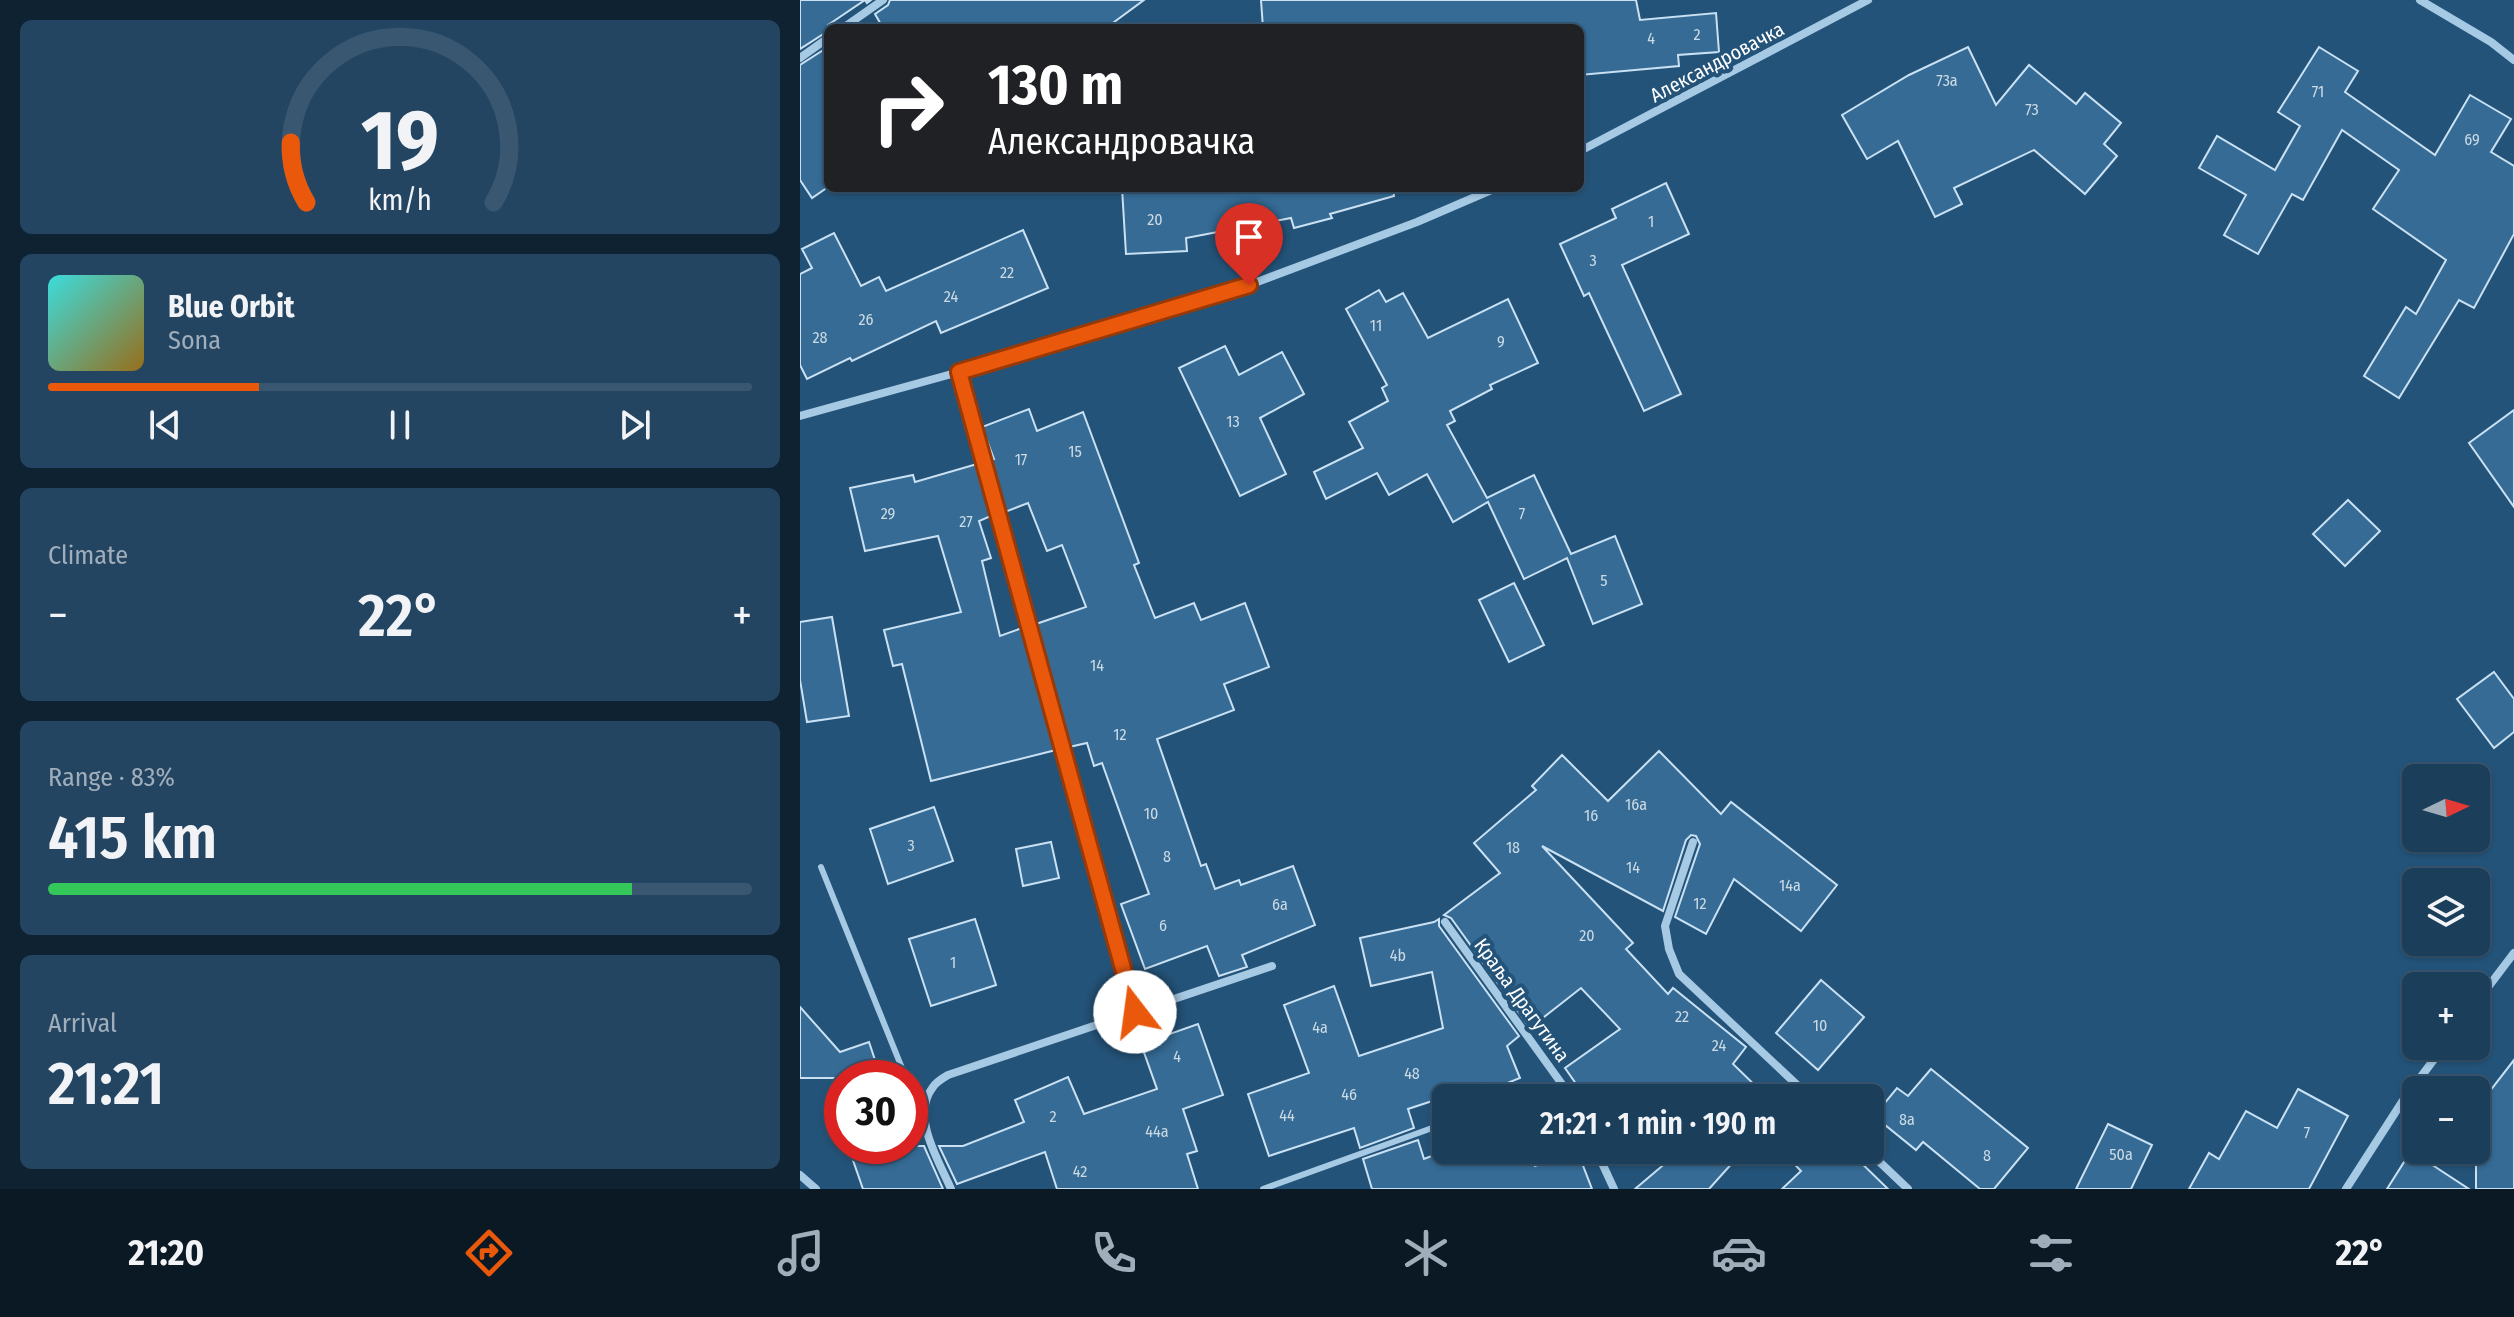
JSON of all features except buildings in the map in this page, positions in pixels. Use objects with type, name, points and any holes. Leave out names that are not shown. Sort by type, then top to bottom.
[{"type":"street","points":[[849,24],[883,0]]},
{"type":"street","name":"Александровачка","points":[[1584,149],[1868,0]]},
{"type":"street","points":[[2420,0],[2491,42],[2514,60]]},
{"type":"street","points":[[800,58],[824,41]]},
{"type":"street","points":[[800,416],[1249,285],[1417,222],[1487,192]]},
{"type":"street","points":[[959,372],[1135,1012]]},
{"type":"street","points":[[1693,842],[1665,926],[1669,949],[1679,974],[1796,1084]]},
{"type":"street","name":"Краља Драгутина","points":[[1445,922],[1562,1084]]},
{"type":"street","points":[[2490,985],[2514,953]]},
{"type":"street","points":[[928,1096],[934,1085],[948,1075],[1272,966]]},
{"type":"street","points":[[2346,1189],[2402,1102],[2434,1060]]},
{"type":"street","points":[[928,1132],[951,1189]]},
{"type":"street","points":[[1602,1164],[1611,1188]]},
{"type":"street","points":[[1882,1164],[1908,1189]]},
{"type":"street","points":[[800,1175],[816,1189]]},
{"type":"lane","points":[[821,867],[899,1060]]},
{"type":"lane","points":[[1263,1189],[1432,1128]]},
{"type":"route","points":[[1135,1012],[959,372],[1249,285]]}]
